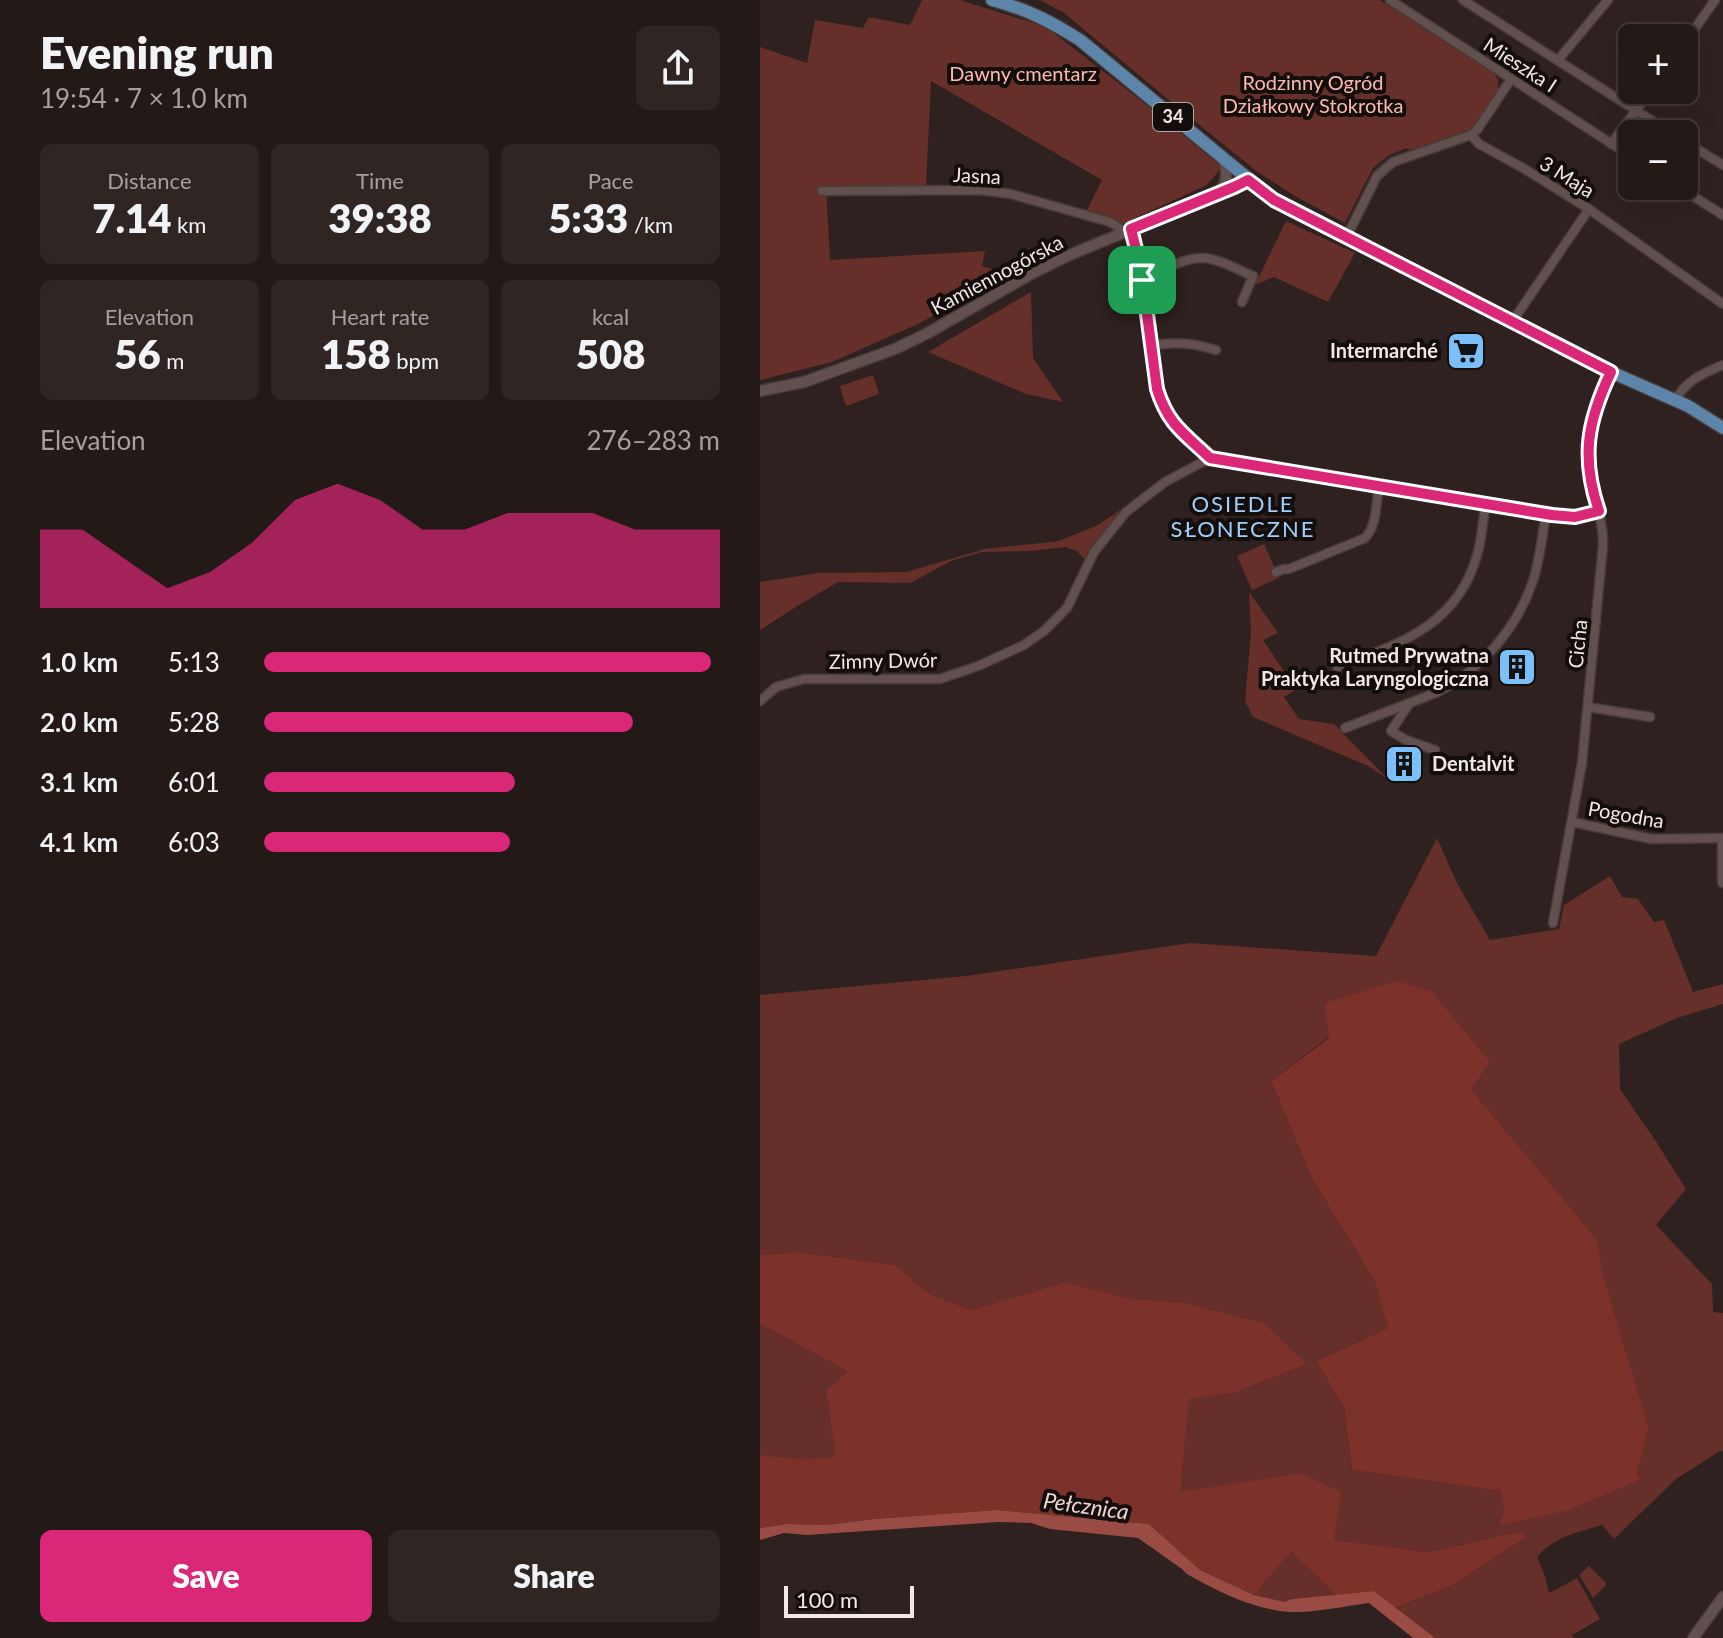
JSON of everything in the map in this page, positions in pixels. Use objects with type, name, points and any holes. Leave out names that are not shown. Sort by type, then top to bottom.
[{"type":"main road","name":"34","points":[[992,0],[1031,12],[1080,40],[1274,200],[1611,372],[1711,419],[1723,428]]},
{"type":"street","name":"Mieszka I","points":[[1390,0],[1618,148]]},
{"type":"street","points":[[1463,0],[1650,120]]},
{"type":"street","points":[[1558,60],[1608,0]]},
{"type":"street","points":[[1698,24],[1715,0]]},
{"type":"street","points":[[1346,238],[1377,176],[1393,162],[1471,135],[1511,79]]},
{"type":"street","points":[[1611,144],[1641,104]]},
{"type":"street","name":"3 Maja","points":[[1471,135],[1479,144],[1589,209],[1723,304]]},
{"type":"street","points":[[1698,150],[1723,165]]},
{"type":"street","points":[[1217,194],[1227,177],[1224,160]]},
{"type":"street","name":"Kamiennogórska","points":[[760,391],[804,382],[895,349],[1031,274],[1248,180]]},
{"type":"street","name":"Jasna","points":[[822,191],[980,190],[1011,194],[1110,222],[1127,230]]},
{"type":"street","points":[[1698,199],[1723,215]]},
{"type":"street","points":[[1512,322],[1589,209]]},
{"type":"street","points":[[1127,230],[1142,280],[1157,389],[1164,408],[1183,435],[1210,458],[1546,514],[1575,517],[1599,511]]},
{"type":"street","points":[[1142,280],[1185,261],[1201,258],[1215,260],[1253,276],[1242,302]]},
{"type":"street","points":[[1150,346],[1178,342],[1216,350]]},
{"type":"street","points":[[1675,401],[1686,384],[1723,365]]},
{"type":"street","name":"Cicha","points":[[1553,923],[1582,763],[1604,534],[1588,470],[1587,452],[1595,406],[1611,372]]},
{"type":"street","name":"Zimny Dwór","points":[[760,701],[776,687],[804,679],[940,679],[1024,645],[1044,631],[1067,608],[1094,552],[1126,512],[1165,482],[1210,458]]},
{"type":"street","points":[[1276,572],[1365,538],[1373,526],[1379,486]]},
{"type":"street","points":[[1337,667],[1408,638],[1445,612],[1471,572],[1478,552],[1486,503]]},
{"type":"street","points":[[1345,728],[1438,692],[1464,675],[1491,651],[1514,622],[1533,581],[1546,514]]},
{"type":"street","points":[[1410,704],[1391,731],[1435,750]]},
{"type":"street","points":[[1588,707],[1650,717]]},
{"type":"street","name":"Pogodna","points":[[1572,822],[1652,839],[1723,840]]},
{"type":"street","points":[[1723,840],[1723,882]]},
{"type":"street","points":[[1693,1638],[1723,1597]]},
{"type":"green space","name":"Dawny cmentarz","points":[[922,0],[960,0],[1046,27],[1222,167],[1207,185],[1120,225],[1113,218],[1086,212],[1102,180],[931,81],[926,186],[826,186],[830,260],[985,251],[982,266],[1008,274],[920,323],[832,362],[760,380],[760,47],[807,63],[815,20],[863,28],[869,17],[910,25]]},
{"type":"green space","name":"Rodzinny Ogród Działkowy Stokrotka","points":[[1040,0],[1380,0],[1495,74],[1498,92],[1478,121],[1465,133],[1450,140],[1410,150],[1407,148],[1389,155],[1373,168],[1345,223],[1255,170],[1064,13]]},
{"type":"green space","points":[[1286,221],[1355,253],[1328,302],[1274,277],[1255,285]]},
{"type":"green space","points":[[1031,292],[1033,358],[1063,402],[1026,394],[928,352]]},
{"type":"green space","points":[[873,375],[879,394],[846,406],[840,386]]},
{"type":"green space","points":[[1148,492],[1086,561],[1077,551],[1065,547],[982,552],[951,561],[910,583],[838,582],[760,630],[760,582],[818,573],[906,572],[985,549],[1059,541],[1096,526]]},
{"type":"green space","points":[[1264,544],[1279,578],[1252,590],[1237,556]]},
{"type":"green space","points":[[1249,592],[1278,633],[1263,640],[1296,689],[1284,697],[1299,719],[1334,724],[1388,779],[1368,766],[1253,717],[1245,701],[1251,632]]},
{"type":"green space","points":[[1437,838],[1457,883],[1490,940],[1559,929],[1564,905],[1610,876],[1622,897],[1638,899],[1654,922],[1664,920],[1693,992],[1723,984],[1723,1004],[1677,1018],[1619,1044],[1620,1089],[1686,1189],[1656,1225],[1712,1284],[1713,1312],[1723,1313],[1723,1451],[1676,1479],[1614,1539],[1602,1525],[1559,1540],[1537,1557],[1549,1593],[1577,1578],[1600,1619],[1572,1635],[1573,1638],[1435,1638],[1395,1608],[1451,1586],[1525,1539],[1521,1531],[1429,1552],[1333,1540],[1300,1473],[1179,1493],[1188,1399],[1234,1393],[1308,1364],[1264,1323],[1181,1302],[1133,1299],[1065,1282],[971,1310],[926,1292],[894,1265],[798,1252],[760,1255],[760,995],[966,976],[1190,943],[1376,956]],"holes":[[[1329,1037],[1471,1089],[1597,1239],[1604,1278],[1649,1428],[1637,1473],[1641,1479],[1497,1525],[1504,1511],[1502,1491],[1352,1470],[1344,1408],[1316,1361],[1388,1328],[1374,1280],[1312,1179],[1271,1081]]]},
{"type":"green space","points":[[760,1324],[847,1371],[826,1390],[835,1457],[801,1459],[760,1455]]},
{"type":"green space","points":[[1291,1552],[1336,1595],[1292,1599],[1284,1603],[1254,1595]]},
{"type":"green space","points":[[1589,1566],[1607,1584],[1593,1598],[1579,1575]]},
{"type":"shaded area","points":[[1397,981],[1431,991],[1490,1062],[1471,1089],[1597,1239],[1604,1278],[1649,1428],[1637,1473],[1641,1479],[1569,1510],[1497,1526],[1504,1511],[1501,1491],[1352,1470],[1344,1408],[1316,1361],[1388,1328],[1374,1280],[1312,1179],[1271,1081],[1329,1038],[1325,1003]]},
{"type":"shaded area","points":[[798,1252],[895,1265],[926,1292],[971,1310],[1065,1282],[1133,1299],[1181,1302],[1264,1323],[1308,1364],[1234,1393],[1189,1399],[1180,1492],[1300,1473],[1341,1492],[1334,1540],[1429,1552],[1521,1531],[1526,1538],[1451,1586],[1395,1608],[1374,1591],[1336,1595],[1291,1552],[1254,1595],[1200,1570],[1149,1524],[997,1510],[760,1528],[760,1455],[801,1459],[835,1457],[826,1390],[847,1371],[760,1324],[760,1255]]},
{"type":"shaded area","points":[[997,1510],[1149,1524],[1200,1570],[1254,1595],[1284,1602],[1374,1591],[1435,1638],[1413,1638],[1369,1603],[1300,1612],[1255,1605],[1227,1595],[1187,1574],[1138,1538],[1050,1529],[1031,1523],[998,1522],[807,1535],[784,1533],[760,1540],[760,1528],[787,1524],[828,1525]]},
{"type":"place","name":"Intermarché","points":[[1466,351]]},
{"type":"place","name":"Rutmed Prywatna Praktyka Laryngologiczna","points":[[1517,667]]},
{"type":"place","name":"Dentalvit","points":[[1404,764]]},
{"type":"district","name":"OSIEDLE SŁONECZNE","points":[[1243,516]]},
{"type":"route","points":[[1248,180],[1268,197],[1611,372],[1595,406],[1587,452],[1588,470],[1599,511],[1575,517],[1552,515],[1210,458],[1183,435],[1160,399],[1142,280],[1131,229],[1248,180]]},
{"type":"water label","name":"Pełcznica","points":[[1086,1506]]}]
